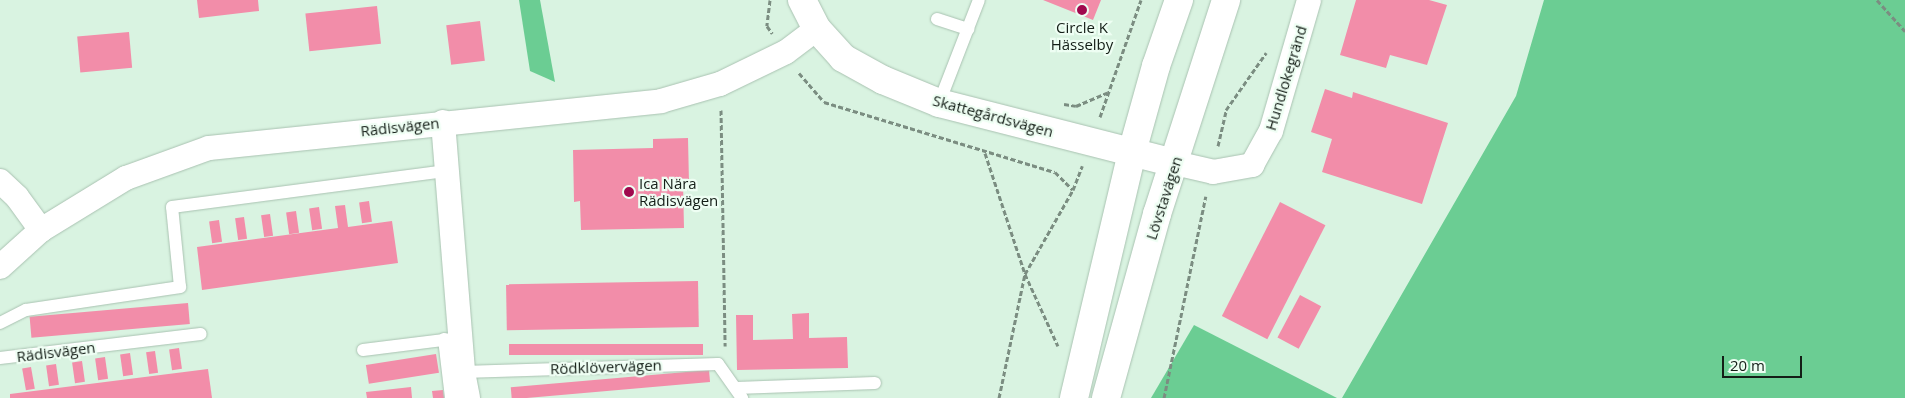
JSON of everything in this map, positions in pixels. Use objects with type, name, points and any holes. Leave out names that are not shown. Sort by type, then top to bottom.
[{"type":"street","name":"Skattegårdsvägen","points":[[802,0],[817,29],[843,58],[883,80],[939,103],[1092,140],[1175,163]]},
{"type":"street","points":[[1074,398],[1132,152],[1156,66],[1179,0]]},
{"type":"street","name":"Lövstavägen","points":[[1106,398],[1157,214],[1226,0]]},
{"type":"street","name":"Hundlokegränd","points":[[1175,163],[1213,172],[1252,165],[1272,131],[1309,0]]},
{"type":"street","name":"Rädisvägen","points":[[0,267],[41,230],[126,178],[209,148],[443,122],[661,101],[720,84],[786,52],[817,29]]},
{"type":"street","points":[[443,122],[447,172],[452,339],[463,372],[468,398]]},
{"type":"street","points":[[0,181],[17,197],[41,230]]},
{"type":"lane","points":[[939,103],[979,0]]},
{"type":"lane","points":[[937,19],[968,29]]},
{"type":"lane","points":[[0,323],[26,310],[180,287],[172,207],[447,172]]},
{"type":"lane","name":"Rädisvägen","points":[[0,358],[201,334]]},
{"type":"lane","points":[[362,350],[452,339],[451,398]]},
{"type":"lane","points":[[718,364],[739,393],[875,382]]},
{"type":"lane","name":"Rödklövervägen","points":[[463,372],[718,364]]},
{"type":"path","points":[[999,398],[1025,274],[1073,190],[1141,0]]},
{"type":"path","points":[[1877,0],[1905,30]]},
{"type":"path","points":[[1164,398],[1197,226],[1213,172],[1226,110],[1268,49]]},
{"type":"path","points":[[718,364],[726,342],[720,84]]},
{"type":"path","points":[[985,153],[1025,274],[1060,350]]},
{"type":"green space","points":[[519,0],[540,0],[555,82],[530,71]]},
{"type":"green space","points":[[1544,0],[1905,0],[1905,398],[1342,398],[1516,96]]},
{"type":"green space","points":[[1194,325],[1337,398],[1151,398]]},
{"type":"building","points":[[197,0],[258,0],[259,11],[199,18]]},
{"type":"building","name":"Circle K Hässelby","points":[[1043,0],[1101,0],[1093,20]]},
{"type":"building","points":[[1356,0],[1429,0],[1447,5],[1427,65],[1390,55],[1386,68],[1340,55]]},
{"type":"building","points":[[377,6],[381,44],[309,51],[305,14]]},
{"type":"building","points":[[480,21],[485,61],[451,65],[446,25]]},
{"type":"building","points":[[129,32],[132,68],[80,72],[77,37]]},
{"type":"building","points":[[1325,89],[1352,98],[1353,92],[1448,123],[1422,204],[1322,172],[1332,139],[1311,132]]},
{"type":"building","name":"Ica Nära Rädisvägen","points":[[688,138],[689,183],[683,183],[684,228],[581,230],[580,201],[574,202],[573,150],[653,148],[653,139]]},
{"type":"building","points":[[369,201],[372,222],[362,223],[359,202]]},
{"type":"building","points":[[1280,202],[1325,225],[1267,339],[1222,316]]},
{"type":"building","points":[[345,205],[348,227],[392,221],[398,263],[202,290],[197,247],[338,228],[335,206]]},
{"type":"building","points":[[319,207],[322,229],[312,230],[309,208]]},
{"type":"building","points":[[296,211],[299,233],[289,234],[286,212]]},
{"type":"building","points":[[270,214],[273,236],[264,237],[261,215]]},
{"type":"building","points":[[244,217],[247,239],[238,240],[235,218]]},
{"type":"building","points":[[219,220],[222,242],[212,243],[209,221]]},
{"type":"building","points":[[698,281],[699,327],[507,330],[506,284]]},
{"type":"building","points":[[1300,295],[1321,306],[1299,349],[1277,337]]},
{"type":"building","points":[[188,303],[190,324],[31,338],[30,317]]},
{"type":"building","points":[[809,313],[809,338],[847,337],[848,368],[737,370],[736,315],[753,315],[753,340],[793,339],[792,314]]},
{"type":"building","points":[[509,344],[703,344],[703,355],[509,355]]},
{"type":"building","points":[[179,348],[182,369],[172,370],[169,349]]},
{"type":"building","points":[[155,351],[158,373],[149,374],[146,352]]},
{"type":"building","points":[[130,353],[133,375],[123,376],[120,354]]},
{"type":"building","points":[[436,354],[439,373],[369,384],[366,365]]},
{"type":"building","points":[[105,357],[108,379],[98,380],[95,358]]},
{"type":"building","points":[[82,361],[85,382],[75,383],[72,362]]},
{"type":"building","points":[[56,364],[59,385],[49,386],[46,365]]},
{"type":"building","points":[[31,367],[35,389],[26,390],[22,369]]},
{"type":"building","points":[[208,369],[212,398],[10,398],[10,394]]},
{"type":"building","points":[[709,370],[710,382],[527,398],[512,398],[511,387]]},
{"type":"building","points":[[411,387],[412,398],[367,398],[366,392]]},
{"type":"building","points":[[443,390],[444,398],[433,398],[432,391]]},
{"type":"place","name":"Circle K Hässelby","points":[[1082,10]]},
{"type":"place","name":"Ica Nära Rädisvägen","points":[[629,192]]}]
